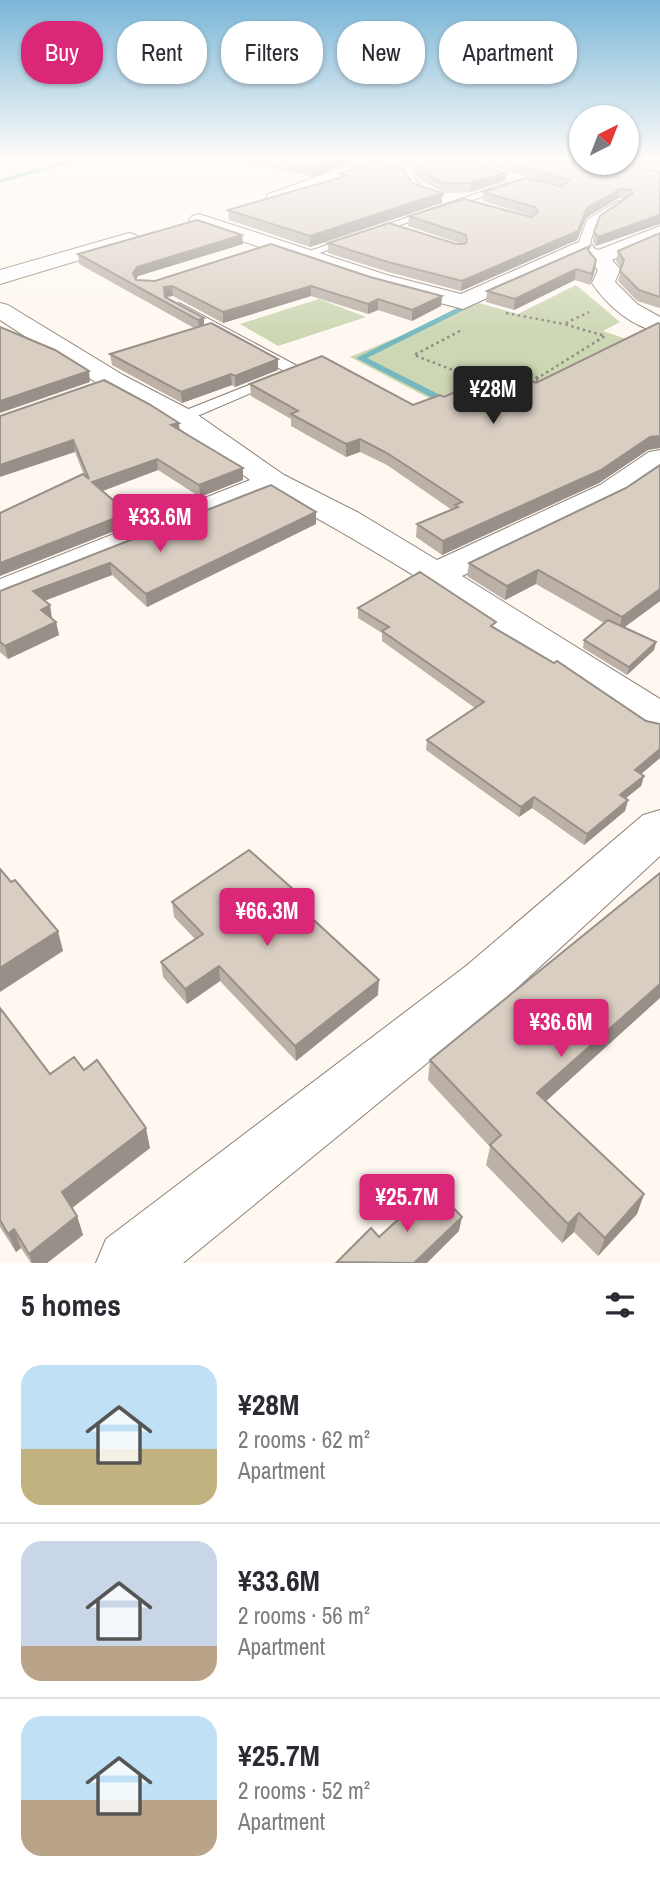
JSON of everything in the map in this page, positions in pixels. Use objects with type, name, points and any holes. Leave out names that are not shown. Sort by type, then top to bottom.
[{"type":"street","points":[[203,219],[192,222],[272,244],[379,280],[463,302],[593,252],[660,232]]},
{"type":"street","points":[[0,277],[148,234]]},
{"type":"street","points":[[234,256],[272,244]]},
{"type":"street","points":[[593,252],[609,269],[603,284],[613,296],[638,317],[660,326]]},
{"type":"street","points":[[0,310],[101,386],[182,417],[273,482],[347,520],[547,644],[660,719]]},
{"type":"street","points":[[435,575],[611,492],[660,459]]},
{"type":"street","points":[[0,592],[273,482]]},
{"type":"street","points":[[130,1263],[485,983],[660,828]]},
{"type":"lane","points":[[304,255],[409,219]]},
{"type":"lane","points":[[593,252],[591,222],[596,219]]},
{"type":"lane","points":[[388,226],[412,234]]},
{"type":"lane","points":[[172,302],[296,371],[182,417]]},
{"type":"path","points":[[564,324],[593,310]]},
{"type":"path","points":[[497,312],[564,324],[605,336],[534,380],[547,386]]},
{"type":"path","points":[[462,330],[414,355],[480,383],[494,382]]},
{"type":"green space","points":[[576,285],[620,322],[603,331],[632,341],[660,447],[657,449],[582,420],[524,448],[350,357],[479,303],[518,314]]},
{"type":"green space","points":[[319,299],[366,317],[278,346],[240,324]]},
{"type":"building","points":[[256,219],[362,219],[310,236]]},
{"type":"building","points":[[418,219],[583,219],[578,231],[462,281],[328,243],[389,223],[456,244],[465,244],[466,235]]},
{"type":"building","points":[[599,219],[649,219],[598,237],[594,232]]},
{"type":"building","points":[[197,220],[242,235],[137,267],[133,273],[136,280],[155,281],[271,244],[370,277],[442,296],[412,310],[378,299],[368,304],[311,286],[223,312],[172,286],[164,287],[165,297],[204,318],[198,320],[78,254]]},
{"type":"building","points":[[660,233],[660,297],[639,290],[620,271],[624,260],[618,251]]},
{"type":"building","points":[[590,246],[588,250],[596,260],[592,274],[576,269],[515,299],[487,291]]},
{"type":"building","points":[[211,323],[278,359],[235,376],[231,374],[181,392],[110,354]]},
{"type":"building","points":[[658,323],[660,436],[650,437],[601,470],[443,541],[417,524],[458,507],[455,505],[462,502],[387,453],[360,439],[346,444],[291,414],[298,411],[250,384],[322,356],[413,405],[440,395],[444,397],[504,370],[536,383]]},
{"type":"building","points":[[0,327],[55,350],[89,371],[0,401]]},
{"type":"building","points":[[104,380],[149,404],[179,423],[171,425],[243,468],[199,485],[157,459],[92,482],[128,513],[0,563],[0,513],[83,474],[89,479],[73,440],[0,465],[0,416]]},
{"type":"building","points":[[660,465],[660,589],[622,617],[538,570],[507,586],[469,563],[626,488]]},
{"type":"building","points":[[271,485],[316,512],[146,594],[110,563],[33,591],[50,605],[41,610],[56,622],[5,646],[0,642],[0,591]]},
{"type":"building","points":[[420,572],[496,622],[491,626],[554,663],[557,661],[646,721],[660,724],[660,749],[635,770],[644,776],[620,795],[628,800],[587,834],[534,797],[521,807],[427,740],[484,702],[382,631],[389,627],[358,608]]},
{"type":"building","points":[[608,620],[656,642],[629,667],[584,640]]},
{"type":"building","points":[[249,850],[294,890],[288,893],[304,911],[379,980],[295,1046],[219,966],[185,989],[161,962],[203,934],[172,902]]},
{"type":"building","points":[[0,869],[11,882],[15,880],[58,931],[0,968]]},
{"type":"building","points":[[660,873],[660,984],[537,1093],[644,1194],[605,1238],[579,1213],[568,1224],[490,1145],[501,1135],[430,1060]]},
{"type":"building","points":[[0,1008],[50,1074],[74,1057],[84,1070],[97,1060],[146,1128],[62,1192],[77,1216],[29,1254],[14,1229],[8,1234],[0,1220]]},
{"type":"building","points":[[434,1187],[462,1217],[414,1263],[337,1262],[371,1228],[379,1237]]},
{"type":"waterway","points":[[451,404],[360,358],[470,305]]}]
